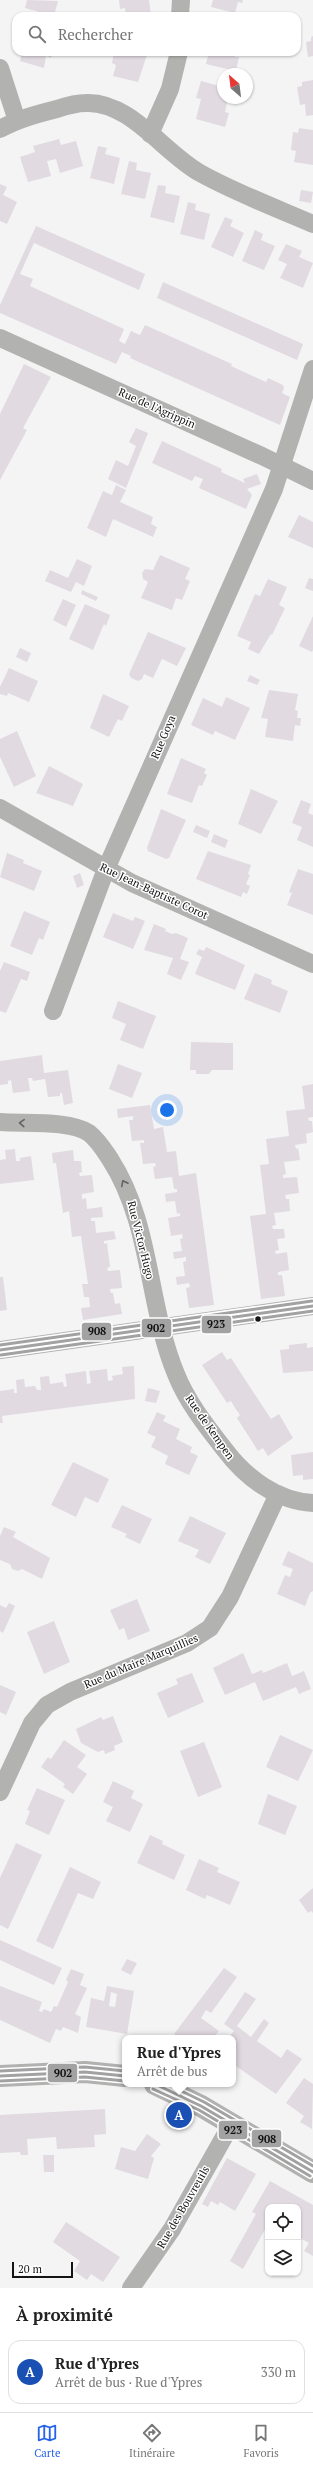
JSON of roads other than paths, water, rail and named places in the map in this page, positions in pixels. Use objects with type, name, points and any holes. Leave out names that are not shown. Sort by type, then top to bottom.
[{"type":"main road","points":[[0,2076],[85,2072],[122,2076]]},
{"type":"main road","points":[[162,2087],[182,2096],[232,2123],[313,2172]]},
{"type":"street","points":[[180,12],[181,0]]},
{"type":"street","points":[[150,134],[170,89],[178,56]]},
{"type":"street","points":[[0,68],[18,121]]},
{"type":"street","points":[[0,129],[18,121],[71,105],[87,103],[102,104],[118,110],[200,173],[313,224]]},
{"type":"street","name":"Rue de l'Agrippin","points":[[0,338],[281,465],[313,481]]},
{"type":"street","name":"Rue Goya","points":[[53,1011],[106,870],[180,698],[248,551],[274,489],[313,369]]},
{"type":"street","name":"Rue Jean-Baptiste Corot","points":[[0,808],[106,870],[313,964]]},
{"type":"street","name":"Rue Victor Hugo","points":[[0,1122],[74,1126],[90,1134],[99,1142],[117,1170],[133,1204],[162,1329]]},
{"type":"street","points":[[0,1350],[162,1329],[313,1306]]},
{"type":"street","name":"Rue de Kempen","points":[[162,1329],[176,1375],[201,1418],[232,1460],[255,1480],[278,1494],[290,1499],[313,1503]]},
{"type":"street","name":"Rue du Maire Marquillies","points":[[0,1792],[27,1732],[39,1713],[47,1705],[70,1692],[188,1643],[210,1628],[230,1597],[278,1494]]},
{"type":"street","name":"Rue des Bouvreuils","points":[[131,2288],[172,2229],[232,2123]]},
{"type":"place","name":"Rue d'Ypres","points":[[179,2115]]}]
